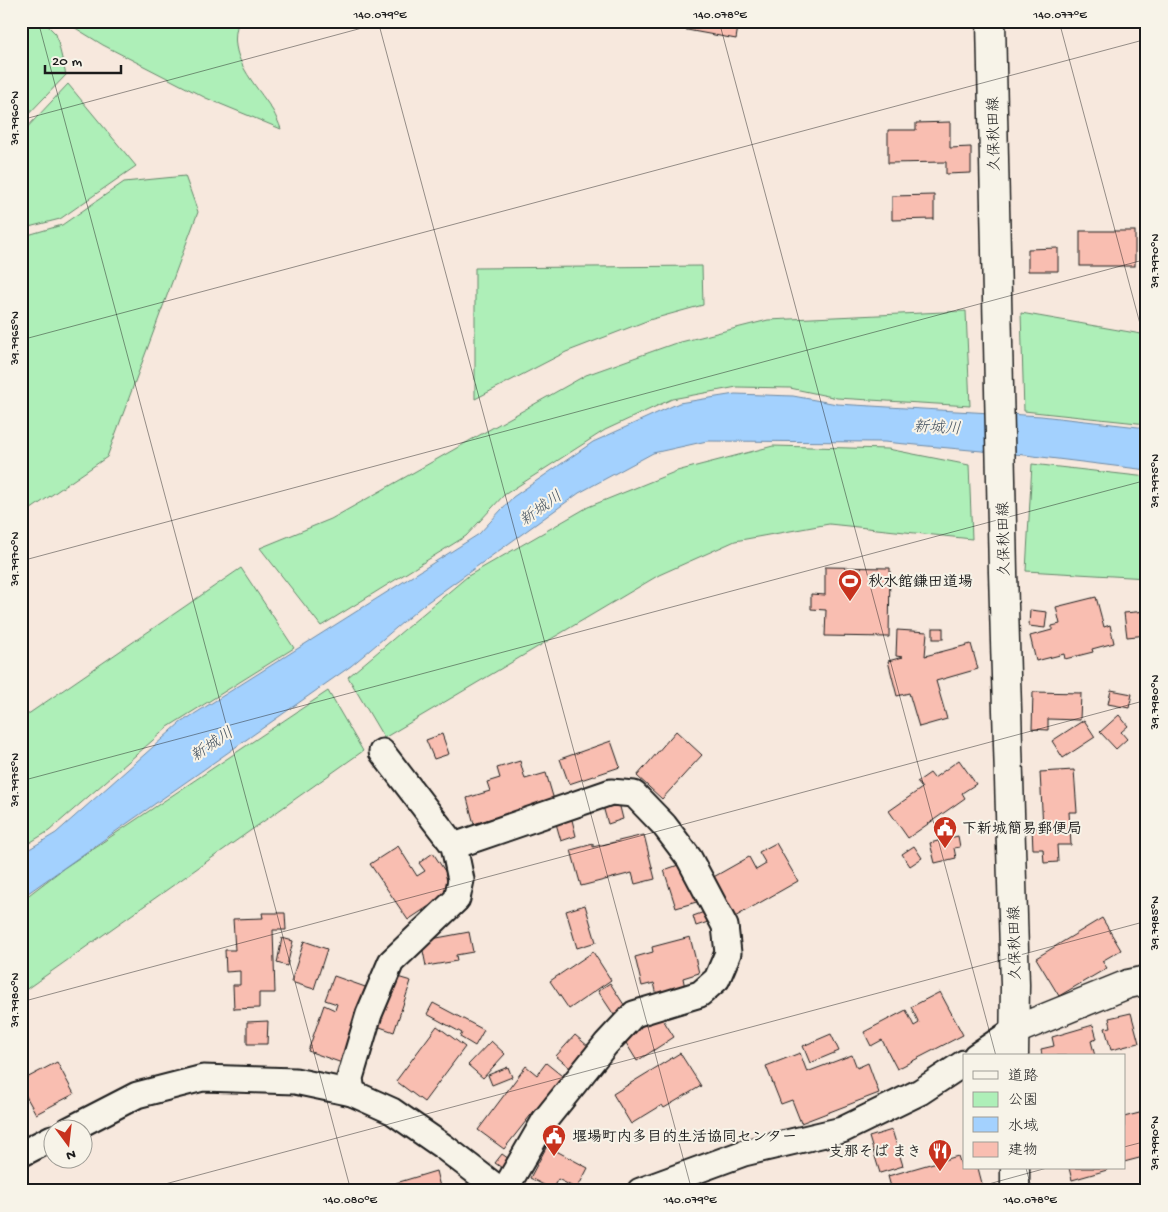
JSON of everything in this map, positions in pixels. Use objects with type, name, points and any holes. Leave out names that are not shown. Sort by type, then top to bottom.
[{"type":"main road","name":"久保秋田線","points":[[991,21],[1015,985],[1014,1043]]},
{"type":"main road","points":[[1014,1043],[1128,984],[1147,980]]},
{"type":"main road","points":[[1015,1170],[1015,1191]]},
{"type":"street","points":[[352,1093],[350,1078],[369,1014],[391,962],[456,899],[461,880],[454,846],[382,752]]},
{"type":"street","points":[[88,1120],[137,1095],[203,1078],[295,1081],[352,1093],[392,1111],[444,1146],[503,1191],[545,1120],[606,1044],[634,1014],[700,994],[717,979],[728,953],[725,926],[690,858],[664,825],[634,794],[611,792],[454,846]]},
{"type":"street","points":[[982,1054],[1014,1043]]},
{"type":"street","points":[[640,1191],[744,1153],[842,1130],[920,1092],[963,1064]]},
{"type":"street","points":[[21,1154],[42,1143]]},
{"type":"green space","points":[[21,21],[43,21],[56,34],[66,75],[21,122]]},
{"type":"green space","points":[[64,21],[239,21],[236,46],[239,58],[251,80],[273,111],[281,129],[206,98],[103,45]]},
{"type":"green space","points":[[68,84],[136,166],[60,219],[21,229],[21,134]]},
{"type":"green space","points":[[185,176],[198,212],[107,457],[21,516],[21,237],[62,225],[124,182]]},
{"type":"green space","points":[[702,266],[703,305],[649,320],[566,352],[475,399],[475,268]]},
{"type":"green space","points":[[966,311],[970,406],[837,398],[790,388],[737,387],[672,399],[605,430],[504,495],[466,536],[321,626],[260,548],[331,519],[586,375],[673,344],[768,320]]},
{"type":"green space","points":[[1021,313],[1147,335],[1147,424],[1024,411]]},
{"type":"green space","points":[[773,446],[888,449],[969,465],[972,539],[829,524],[735,541],[659,575],[384,738],[348,677],[468,576],[588,507],[677,471]]},
{"type":"green space","points":[[1032,464],[1147,477],[1147,578],[1026,571]]},
{"type":"green space","points":[[241,568],[294,648],[168,727],[49,831],[21,848],[21,719]]},
{"type":"green space","points":[[328,691],[363,751],[21,993],[21,901],[64,868]]},
{"type":"water","name":"新城川","points":[[735,394],[793,396],[837,404],[1041,416],[1147,428],[1147,470],[1025,455],[884,442],[707,441],[653,453],[579,493],[422,606],[351,666],[21,898],[21,854],[56,833],[180,723],[479,534],[513,497],[593,442],[679,403]]},
{"type":"building","points":[[672,21],[739,21],[736,39],[671,27]]},
{"type":"building","points":[[950,122],[950,148],[971,147],[971,173],[946,174],[946,162],[888,163],[888,130],[916,130],[916,123]]},
{"type":"building","points":[[934,195],[934,219],[892,220],[892,196]]},
{"type":"building","points":[[1080,231],[1135,231],[1135,266],[1080,266]]},
{"type":"building","points":[[1058,248],[1058,271],[1028,271],[1028,249]]},
{"type":"building","name":"秋水館鎌田道場","points":[[825,567],[890,568],[889,637],[825,636],[826,610],[811,609],[811,594],[825,595]]},
{"type":"building","points":[[1096,597],[1104,627],[1110,625],[1114,643],[1092,649],[1093,652],[1065,659],[1064,654],[1036,661],[1030,636],[1052,630],[1052,626],[1060,624],[1056,607]]},
{"type":"building","points":[[1030,610],[1047,612],[1045,628],[1029,626]]},
{"type":"building","points":[[1147,611],[1147,635],[1127,637],[1124,613]]},
{"type":"building","points":[[933,628],[943,628],[943,639],[933,639]]},
{"type":"building","points":[[897,630],[927,632],[925,656],[971,644],[978,669],[936,681],[947,719],[919,727],[909,693],[897,696],[888,661],[903,657],[896,656]]},
{"type":"building","points":[[1111,690],[1132,694],[1129,708],[1108,704]]},
{"type":"building","points":[[1033,692],[1081,693],[1080,720],[1048,719],[1048,730],[1032,729]]},
{"type":"building","points":[[1119,715],[1128,726],[1121,732],[1127,739],[1116,749],[1100,732]]},
{"type":"building","points":[[1084,720],[1095,737],[1063,758],[1052,741]]},
{"type":"building","points":[[676,731],[702,755],[662,799],[637,776]]},
{"type":"building","points":[[442,734],[449,754],[434,759],[426,740]]},
{"type":"building","points":[[611,741],[620,767],[569,784],[560,759]]},
{"type":"building","points":[[959,760],[976,784],[962,793],[965,798],[908,838],[889,811],[922,788],[917,782],[930,773],[934,778]]},
{"type":"building","points":[[520,761],[525,779],[546,773],[554,800],[474,824],[467,798],[490,791],[487,782],[500,778],[497,768]]},
{"type":"building","points":[[1074,770],[1077,812],[1069,812],[1071,845],[1057,845],[1058,862],[1044,863],[1043,849],[1033,849],[1032,828],[1043,828],[1040,772]]},
{"type":"building","points":[[618,799],[623,819],[608,824],[602,803]]},
{"type":"building","points":[[571,816],[576,836],[561,841],[555,820]]},
{"type":"building","points":[[644,835],[655,879],[635,884],[632,873],[581,886],[571,850]]},
{"type":"building","points":[[958,836],[960,847],[954,848],[956,858],[935,863],[930,843]]},
{"type":"building","points":[[776,843],[798,881],[733,918],[710,879],[749,857],[756,870],[766,864],[759,852]]},
{"type":"building","points":[[398,846],[417,876],[425,871],[419,863],[433,853],[456,888],[408,920],[370,864]]},
{"type":"building","points":[[914,846],[922,858],[910,866],[902,854]]},
{"type":"building","points":[[687,862],[700,901],[676,908],[664,870]]},
{"type":"building","points":[[585,905],[596,942],[577,948],[566,911]]},
{"type":"building","points":[[710,910],[714,920],[696,926],[693,916]]},
{"type":"building","points":[[262,913],[285,913],[286,930],[273,930],[275,993],[259,993],[259,1008],[234,1009],[233,985],[240,985],[240,971],[226,972],[225,950],[235,950],[233,919],[263,918]]},
{"type":"building","points":[[1102,918],[1121,950],[1102,961],[1107,968],[1059,996],[1036,958]]},
{"type":"building","points":[[469,932],[473,952],[456,955],[457,961],[426,966],[421,941]]},
{"type":"building","points":[[690,937],[699,973],[683,978],[685,988],[657,995],[654,983],[642,986],[635,957],[653,952],[652,947]]},
{"type":"building","points":[[282,938],[293,941],[287,966],[277,963]]},
{"type":"building","points":[[304,941],[327,949],[314,989],[291,982]]},
{"type":"building","points":[[593,952],[611,980],[569,1009],[550,981]]},
{"type":"building","points":[[334,976],[371,989],[345,1064],[308,1051],[324,1005],[335,1010],[337,1004],[325,1000]]},
{"type":"building","points":[[394,976],[411,981],[394,1032],[377,1026]]},
{"type":"building","points":[[610,983],[628,1011],[616,1018],[598,991]]},
{"type":"building","points":[[940,992],[963,1035],[897,1069],[882,1040],[871,1046],[864,1032],[906,1010],[914,1026],[919,1023],[911,1007]]},
{"type":"building","points":[[433,1003],[484,1030],[475,1046],[460,1037],[462,1033],[427,1014]]},
{"type":"building","points":[[1131,1013],[1139,1043],[1111,1050],[1105,1028],[1111,1027],[1109,1018]]},
{"type":"building","points":[[660,1015],[674,1037],[637,1061],[623,1038]]},
{"type":"building","points":[[268,1021],[267,1044],[247,1044],[247,1022]]},
{"type":"building","points":[[1093,1025],[1097,1039],[1091,1041],[1094,1054],[1042,1054],[1041,1049],[1054,1046],[1052,1037]]},
{"type":"building","points":[[437,1026],[465,1047],[424,1102],[396,1081]]},
{"type":"building","points":[[831,1034],[839,1051],[810,1063],[803,1046]]},
{"type":"building","points":[[575,1035],[589,1047],[570,1068],[556,1056]]},
{"type":"building","points":[[491,1041],[505,1054],[483,1078],[468,1065]]},
{"type":"building","points":[[680,1053],[701,1086],[664,1108],[662,1105],[631,1124],[613,1094]]},
{"type":"building","points":[[800,1053],[807,1072],[852,1055],[857,1068],[868,1063],[879,1093],[801,1123],[792,1100],[781,1104],[766,1066]]},
{"type":"building","points":[[57,1062],[74,1094],[36,1114],[21,1087],[21,1081]]},
{"type":"building","points":[[546,1063],[567,1080],[540,1115],[534,1111],[504,1149],[478,1130],[526,1066],[537,1075]]},
{"type":"building","points":[[508,1067],[512,1077],[492,1085],[488,1075]]},
{"type":"building","points":[[1147,1111],[1147,1156],[1126,1161],[1126,1116]]},
{"type":"building","points":[[892,1130],[903,1166],[880,1173],[869,1137]]},
{"type":"building","name":"堰場町内多目的生活協同センター","points":[[547,1146],[588,1168],[577,1189],[558,1179],[552,1189],[530,1178]]},
{"type":"building","points":[[502,1154],[512,1161],[505,1170],[495,1163]]},
{"type":"building","name":"支那そば まき","points":[[958,1156],[963,1170],[979,1170],[984,1191],[892,1191],[888,1176]]},
{"type":"building","points":[[1070,1170],[1107,1170],[1072,1180]]},
{"type":"building","points":[[436,1171],[441,1191],[398,1191],[396,1183]]},
{"type":"place","name":"秋水館鎌田道場","points":[[850,602]]},
{"type":"place","name":"下新城簡易郵便局","points":[[945,849]]},
{"type":"place","name":"堰場町内多目的生活協同センター","points":[[554,1157]]},
{"type":"place","name":"支那そば まき","points":[[940,1172]]}]
